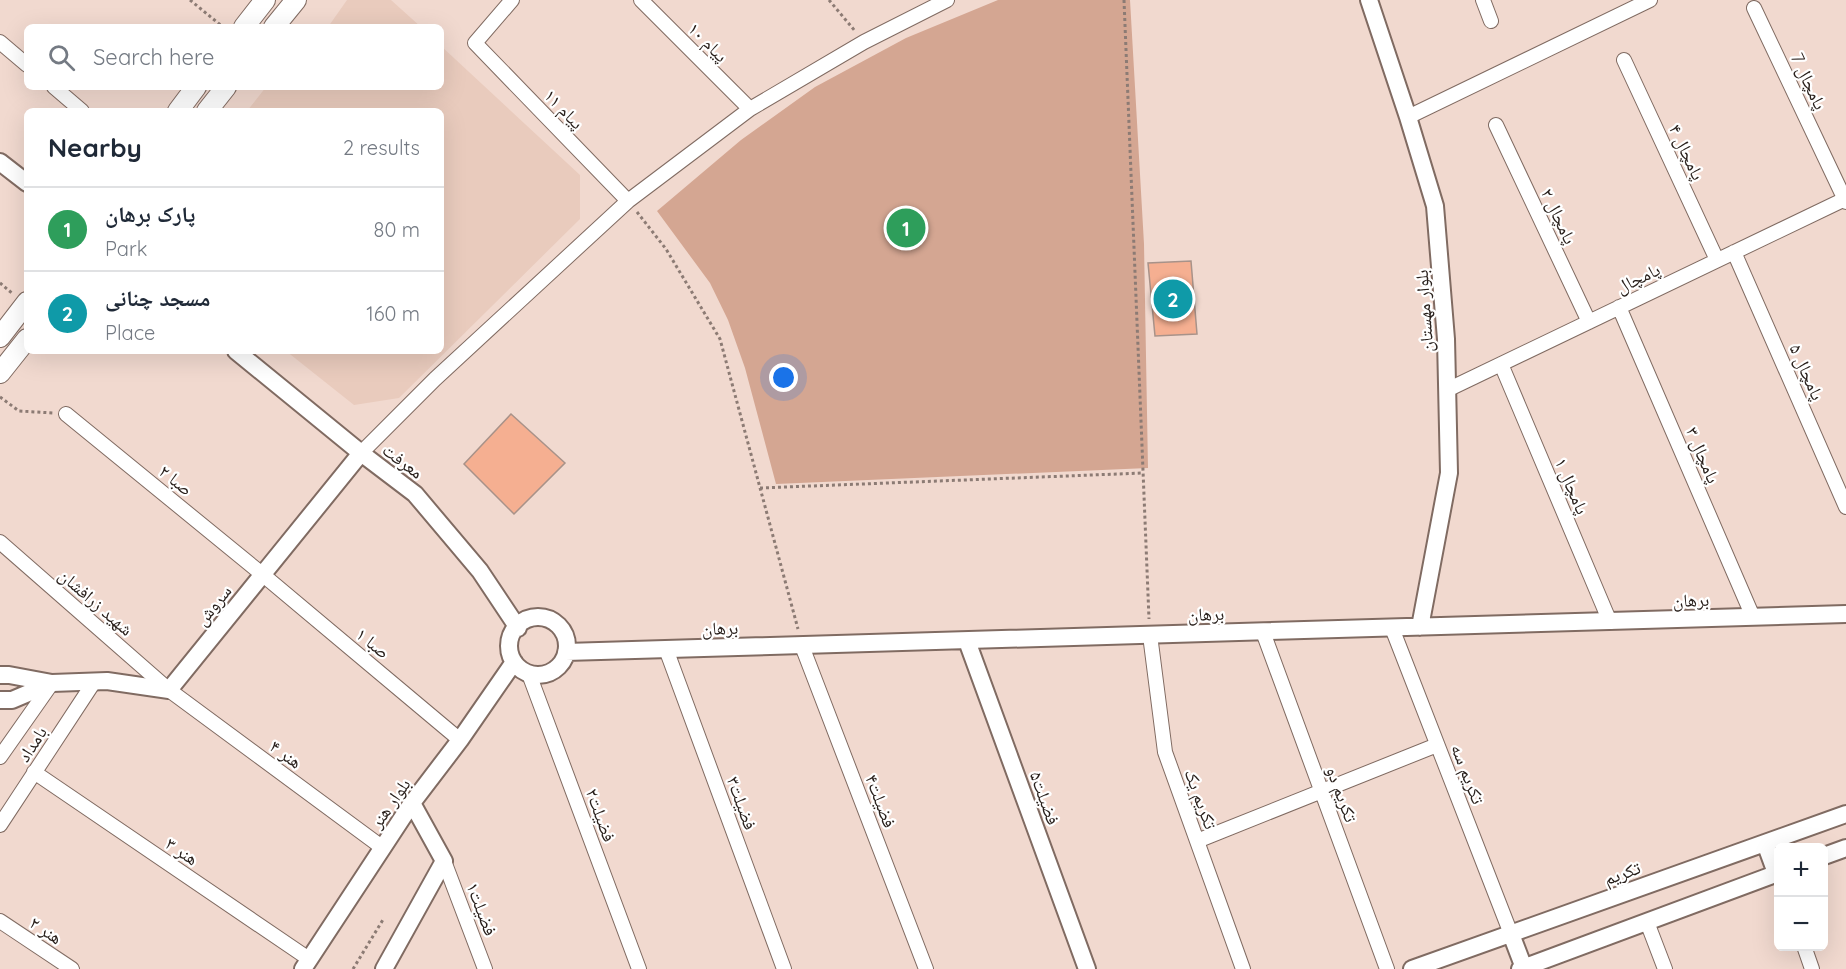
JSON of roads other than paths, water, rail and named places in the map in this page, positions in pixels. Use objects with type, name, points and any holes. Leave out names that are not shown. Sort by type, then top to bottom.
[{"type":"main road","points":[[246,24],[265,0]]},
{"type":"main road","points":[[276,24],[296,0]]},
{"type":"main road","points":[[180,108],[194,90]]},
{"type":"main road","points":[[209,108],[224,90]]},
{"type":"main road","points":[[0,337],[24,306]]},
{"type":"main road","points":[[0,373],[24,343]]},
{"type":"street","name":"پیام ۱۱","points":[[512,0],[474,43],[628,201]]},
{"type":"street","name":"پیام ۱۰","points":[[641,0],[750,109]]},
{"type":"street","points":[[361,453],[435,379],[628,201],[750,109],[864,42],[947,0]]},
{"type":"street","name":"بلوار مهستان","points":[[1369,0],[1435,206],[1446,339],[1449,473],[1420,627]]},
{"type":"street","points":[[1483,0],[1491,21]]},
{"type":"street","points":[[1408,117],[1650,0]]},
{"type":"street","name":"پامچال 7","points":[[1754,8],[1845,200]]},
{"type":"street","points":[[0,42],[24,62]]},
{"type":"street","name":"پامچال ۴","points":[[1624,60],[1717,260]]},
{"type":"street","points":[[58,90],[78,108]]},
{"type":"street","name":"پامچال ۲","points":[[1496,125],[1589,322]]},
{"type":"street","points":[[0,162],[24,181]]},
{"type":"street","name":"پامچال","points":[[1447,390],[1845,200]]},
{"type":"street","name":"پامچال ۵","points":[[1734,252],[1846,507]]},
{"type":"street","name":"پامچال ۳","points":[[1619,307],[1753,617]]},
{"type":"street","name":"معرفت","points":[[240,354],[415,494],[480,571],[518,628]]},
{"type":"street","name":"پامچال ۱","points":[[1501,364],[1610,622]]},
{"type":"street","name":"صبا ۲","points":[[66,414],[262,574]]},
{"type":"street","name":"سروش","points":[[169,690],[361,453]]},
{"type":"street","name":"شهید زرافشان","points":[[0,542],[169,690]]},
{"type":"street","name":"صبا ۱","points":[[262,574],[460,740]]},
{"type":"street","name":"برهان","points":[[566,652],[1846,616]]},
{"type":"street","points":[[533,617],[542,617],[559,626],[567,643],[566,652],[563,661],[548,673],[530,674],[514,662],[509,648],[511,635],[524,621],[533,617]]},
{"type":"street","name":"تکریم سه","points":[[1392,628],[1510,934]]},
{"type":"street","name":"تکریم دو","points":[[1263,632],[1387,969]]},
{"type":"street","name":"تکریم یک","points":[[1150,635],[1165,752],[1243,969]]},
{"type":"street","name":"فضیلت۵","points":[[966,641],[1088,969]]},
{"type":"street","name":"فضیلت۴","points":[[802,646],[926,969]]},
{"type":"street","name":"فضیلت۳","points":[[666,650],[784,969]]},
{"type":"street","name":"بلوار هنر","points":[[306,964],[412,803],[460,740],[514,662]]},
{"type":"street","name":"فضیلت۲","points":[[530,674],[639,969]]},
{"type":"street","points":[[0,675],[52,682],[107,681],[169,690]]},
{"type":"street","points":[[0,700],[12,700],[52,682]]},
{"type":"street","name":"بامداد","points":[[0,757],[52,682]]},
{"type":"street","name":"بامداد","points":[[0,825],[94,682]]},
{"type":"street","name":"هنر ۴","points":[[169,690],[383,848]]},
{"type":"street","points":[[1197,841],[1437,745]]},
{"type":"street","name":"هنر ۳","points":[[34,772],[306,964]]},
{"type":"street","points":[[384,969],[444,861],[412,803]]},
{"type":"street","name":"تکریم","points":[[1412,969],[1846,814]]},
{"type":"street","points":[[1765,843],[1774,865]]},
{"type":"street","points":[[1828,855],[1846,848]]},
{"type":"street","name":"فضیلت۱","points":[[444,861],[485,969]]},
{"type":"street","points":[[1510,934],[1522,968],[1774,876]]},
{"type":"street","name":"هنر ۲","points":[[0,921],[72,969]]},
{"type":"street","points":[[1647,921],[1665,969]]},
{"type":"street","points":[[1806,951],[1812,969]]},
{"type":"place","name":"پارک برهان","points":[[906,228]]},
{"type":"place","name":"مسجد چنانی","points":[[1173,299]]}]
